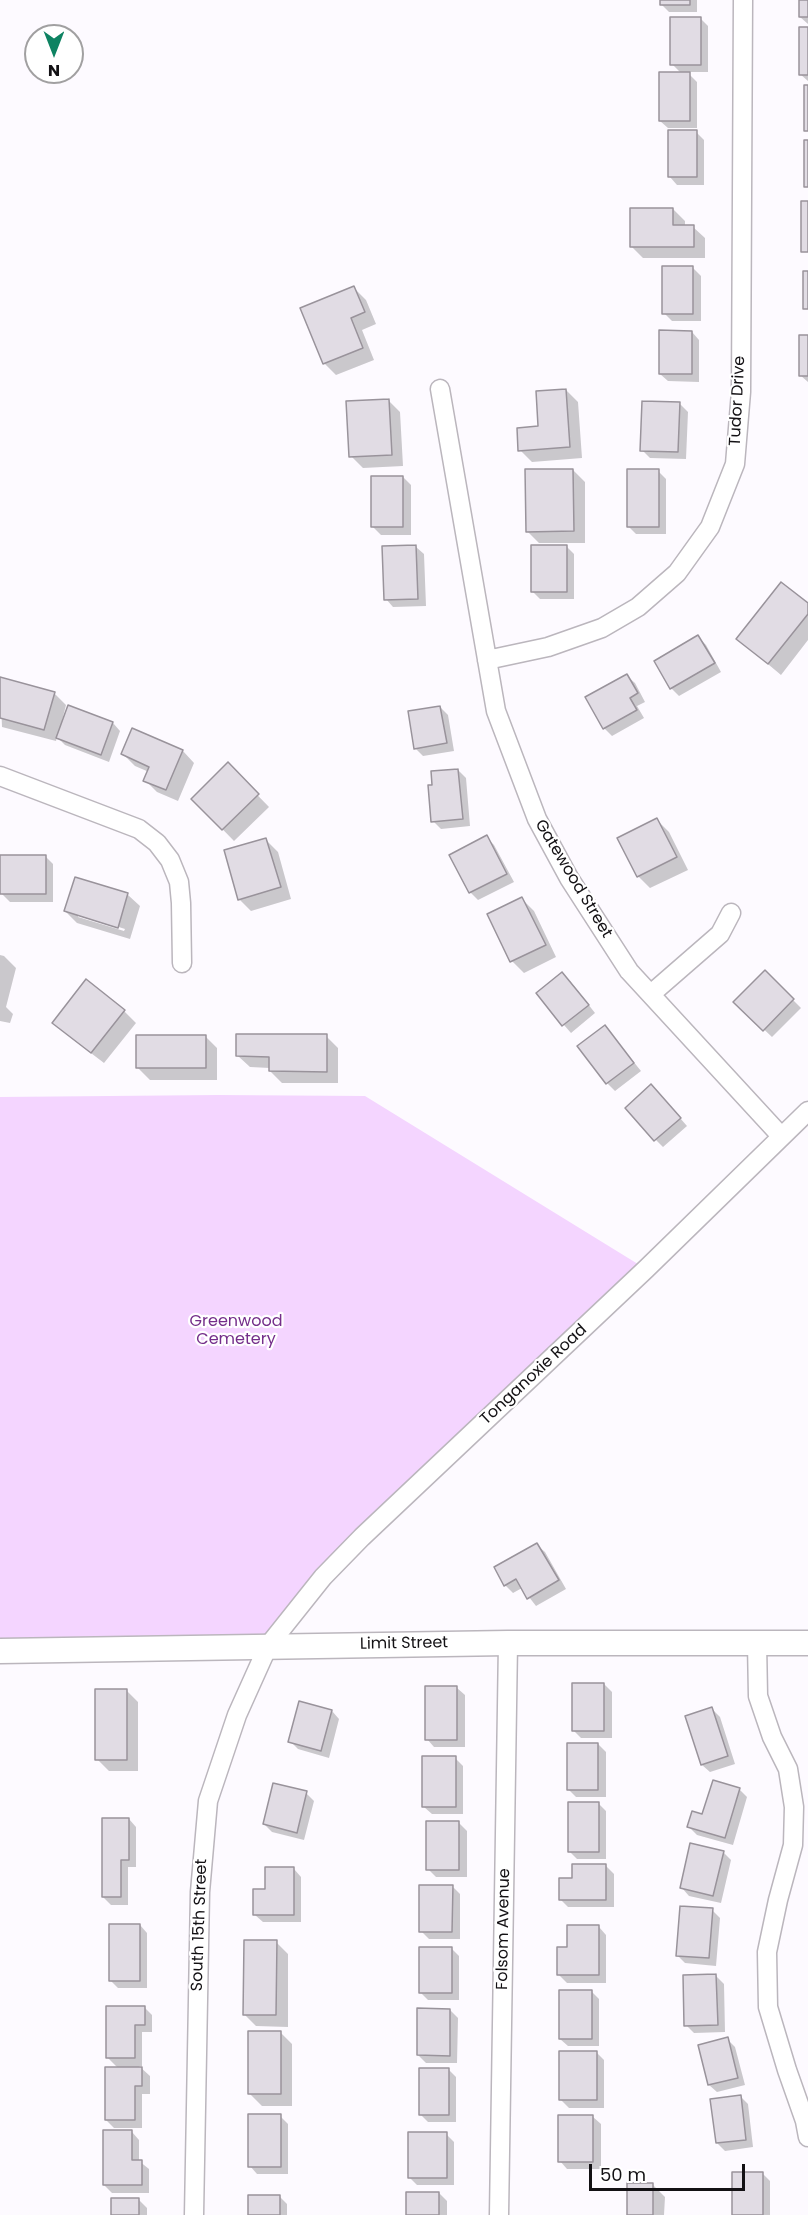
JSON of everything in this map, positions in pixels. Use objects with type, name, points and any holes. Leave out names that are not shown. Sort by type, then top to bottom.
[{"type":"street","name":"Tudor Drive","points":[[487,660],[548,647],[602,628],[638,607],[677,573],[710,527],[735,464],[741,392],[743,0]]},
{"type":"street","name":"Gatewood Street","points":[[440,389],[496,711],[537,819],[581,896],[629,971],[781,1136]]},
{"type":"street","points":[[0,776],[139,829],[157,843],[170,860],[179,882],[182,963]]},
{"type":"street","points":[[651,994],[720,934],[731,913]]},
{"type":"street","name":"Tonganoxie Road","points":[[268,1646],[323,1577],[362,1537],[646,1269],[808,1112]]},
{"type":"street","name":"Limit Street","points":[[0,1651],[508,1643],[808,1643]]},
{"type":"street","name":"Folsom Avenue","points":[[499,2215],[508,1643]]},
{"type":"street","points":[[757,1643],[759,1696],[772,1737],[788,1769],[794,1807],[793,1845],[766,1952],[768,2007],[807,2126]]},
{"type":"street","name":"South 15th Street","points":[[194,2215],[200,1892],[208,1801],[237,1715],[268,1646]]},
{"type":"green space","name":"Greenwood Cemetery","points":[[365,1096],[646,1269],[362,1537],[268,1646],[0,1651],[0,1097]]},
{"type":"building","points":[[660,0],[690,0],[690,5],[660,5]]},
{"type":"building","points":[[799,0],[808,0],[808,17],[799,17]]},
{"type":"building","points":[[670,17],[701,17],[701,65],[670,65]]},
{"type":"building","points":[[799,27],[808,27],[808,75],[799,75]]},
{"type":"building","points":[[659,72],[690,72],[690,121],[659,121]]},
{"type":"building","points":[[804,85],[808,85],[808,131],[804,131]]},
{"type":"building","points":[[668,130],[697,130],[697,177],[668,177]]},
{"type":"building","points":[[804,140],[808,140],[808,187],[804,187]]},
{"type":"building","points":[[801,201],[808,201],[808,252],[801,252]]},
{"type":"building","points":[[630,208],[673,208],[673,225],[694,225],[694,247],[630,247]]},
{"type":"building","points":[[662,266],[693,266],[693,314],[662,314]]},
{"type":"building","points":[[803,271],[808,271],[808,309],[803,309]]},
{"type":"building","points":[[354,286],[365,312],[351,318],[363,348],[323,364],[300,308]]},
{"type":"building","points":[[659,330],[692,331],[692,374],[659,374]]},
{"type":"building","points":[[799,335],[808,335],[808,376],[799,376]]},
{"type":"building","points":[[566,389],[570,447],[518,451],[517,428],[538,426],[536,391]]},
{"type":"building","points":[[389,399],[392,455],[349,457],[346,401]]},
{"type":"building","points":[[642,401],[680,402],[678,452],[640,451]]},
{"type":"building","points":[[525,469],[573,469],[574,531],[526,532]]},
{"type":"building","points":[[627,469],[659,469],[659,527],[627,527]]},
{"type":"building","points":[[371,476],[403,476],[403,527],[371,527]]},
{"type":"building","points":[[416,545],[418,599],[384,600],[382,546]]},
{"type":"building","points":[[531,545],[567,545],[567,592],[531,592]]},
{"type":"building","points":[[781,582],[808,603],[808,614],[768,664],[736,639]]},
{"type":"building","points":[[698,635],[715,663],[670,689],[654,661]]},
{"type":"building","points":[[627,674],[638,693],[630,698],[637,710],[603,729],[585,697]]},
{"type":"building","points":[[0,677],[55,692],[44,730],[0,718]]},
{"type":"building","points":[[68,705],[113,722],[101,755],[56,738]]},
{"type":"building","points":[[440,706],[447,743],[414,749],[408,711]]},
{"type":"building","points":[[132,728],[183,750],[166,790],[143,781],[149,767],[121,754]]},
{"type":"building","points":[[228,762],[259,794],[222,830],[191,799]]},
{"type":"building","points":[[458,769],[463,819],[431,822],[428,785],[432,785],[431,771]]},
{"type":"building","points":[[657,818],[677,857],[637,877],[617,838]]},
{"type":"building","points":[[487,835],[507,874],[469,893],[449,855]]},
{"type":"building","points":[[266,838],[281,887],[238,900],[224,850]]},
{"type":"building","points":[[0,855],[46,855],[46,894],[0,894]]},
{"type":"building","points":[[75,877],[128,893],[118,928],[64,911]]},
{"type":"building","points":[[522,897],[546,945],[510,962],[487,914]]},
{"type":"building","points":[[765,970],[794,999],[763,1031],[733,1002]]},
{"type":"building","points":[[562,972],[589,1005],[562,1026],[536,993]]},
{"type":"building","points":[[86,979],[125,1010],[91,1053],[52,1023]]},
{"type":"building","points":[[605,1025],[634,1063],[606,1084],[577,1046]]},
{"type":"building","points":[[236,1034],[327,1034],[327,1072],[269,1071],[269,1057],[236,1056]]},
{"type":"building","points":[[136,1035],[206,1035],[206,1068],[136,1068]]},
{"type":"building","points":[[651,1084],[681,1118],[654,1141],[625,1108]]},
{"type":"building","points":[[537,1543],[559,1580],[527,1599],[516,1579],[504,1586],[494,1567]]},
{"type":"building","points":[[572,1683],[604,1683],[604,1731],[572,1731]]},
{"type":"building","points":[[425,1686],[457,1686],[457,1740],[425,1740]]},
{"type":"building","points":[[95,1689],[127,1689],[127,1760],[95,1760]]},
{"type":"building","points":[[299,1701],[332,1710],[321,1751],[288,1742]]},
{"type":"building","points":[[712,1707],[728,1756],[701,1765],[685,1716]]},
{"type":"building","points":[[567,1743],[598,1743],[598,1790],[567,1790]]},
{"type":"building","points":[[422,1756],[456,1756],[456,1807],[422,1807]]},
{"type":"building","points":[[713,1780],[740,1788],[725,1838],[687,1827],[692,1811],[702,1814]]},
{"type":"building","points":[[273,1783],[307,1791],[297,1833],[263,1824]]},
{"type":"building","points":[[568,1802],[599,1802],[599,1852],[568,1852]]},
{"type":"building","points":[[102,1818],[129,1818],[129,1860],[121,1860],[121,1897],[102,1897]]},
{"type":"building","points":[[426,1821],[459,1821],[459,1870],[426,1870]]},
{"type":"building","points":[[690,1843],[724,1851],[713,1896],[680,1888]]},
{"type":"building","points":[[572,1864],[606,1864],[606,1900],[559,1900],[559,1878],[572,1878]]},
{"type":"building","points":[[265,1867],[294,1867],[294,1915],[253,1915],[253,1889],[265,1889]]},
{"type":"building","points":[[419,1885],[453,1885],[452,1932],[419,1932]]},
{"type":"building","points":[[680,1906],[713,1908],[709,1958],[676,1956]]},
{"type":"building","points":[[109,1924],[140,1924],[140,1981],[109,1981]]},
{"type":"building","points":[[567,1925],[599,1925],[599,1975],[557,1975],[557,1947],[567,1947]]},
{"type":"building","points":[[244,1940],[277,1940],[276,2015],[243,2015]]},
{"type":"building","points":[[419,1947],[452,1947],[452,1993],[419,1993]]},
{"type":"building","points":[[716,1974],[718,2025],[684,2026],[683,1975]]},
{"type":"building","points":[[559,1990],[592,1990],[592,2039],[559,2039]]},
{"type":"building","points":[[106,2006],[145,2006],[145,2025],[135,2025],[135,2058],[106,2058]]},
{"type":"building","points":[[417,2008],[450,2009],[450,2056],[417,2055]]},
{"type":"building","points":[[248,2031],[281,2031],[281,2094],[248,2094]]},
{"type":"building","points":[[728,2037],[738,2078],[708,2085],[698,2045]]},
{"type":"building","points":[[559,2051],[597,2051],[597,2100],[559,2100]]},
{"type":"building","points":[[105,2067],[142,2067],[142,2086],[135,2086],[135,2120],[105,2120]]},
{"type":"building","points":[[419,2068],[449,2068],[449,2115],[419,2115]]},
{"type":"building","points":[[741,2095],[746,2140],[716,2143],[710,2099]]},
{"type":"building","points":[[248,2114],[281,2114],[281,2167],[248,2167]]},
{"type":"building","points":[[558,2115],[593,2115],[593,2162],[558,2162]]},
{"type":"building","points":[[103,2130],[132,2130],[132,2160],[142,2160],[142,2185],[103,2185]]},
{"type":"building","points":[[408,2132],[447,2132],[447,2178],[408,2178]]},
{"type":"building","points":[[732,2172],[763,2172],[763,2215],[732,2215]]},
{"type":"building","points":[[627,2183],[653,2183],[653,2215],[627,2215]]},
{"type":"building","points":[[406,2192],[439,2192],[439,2215],[406,2215]]},
{"type":"building","points":[[248,2195],[280,2195],[280,2215],[248,2215]]},
{"type":"building","points":[[111,2198],[139,2198],[139,2215],[111,2215]]}]
